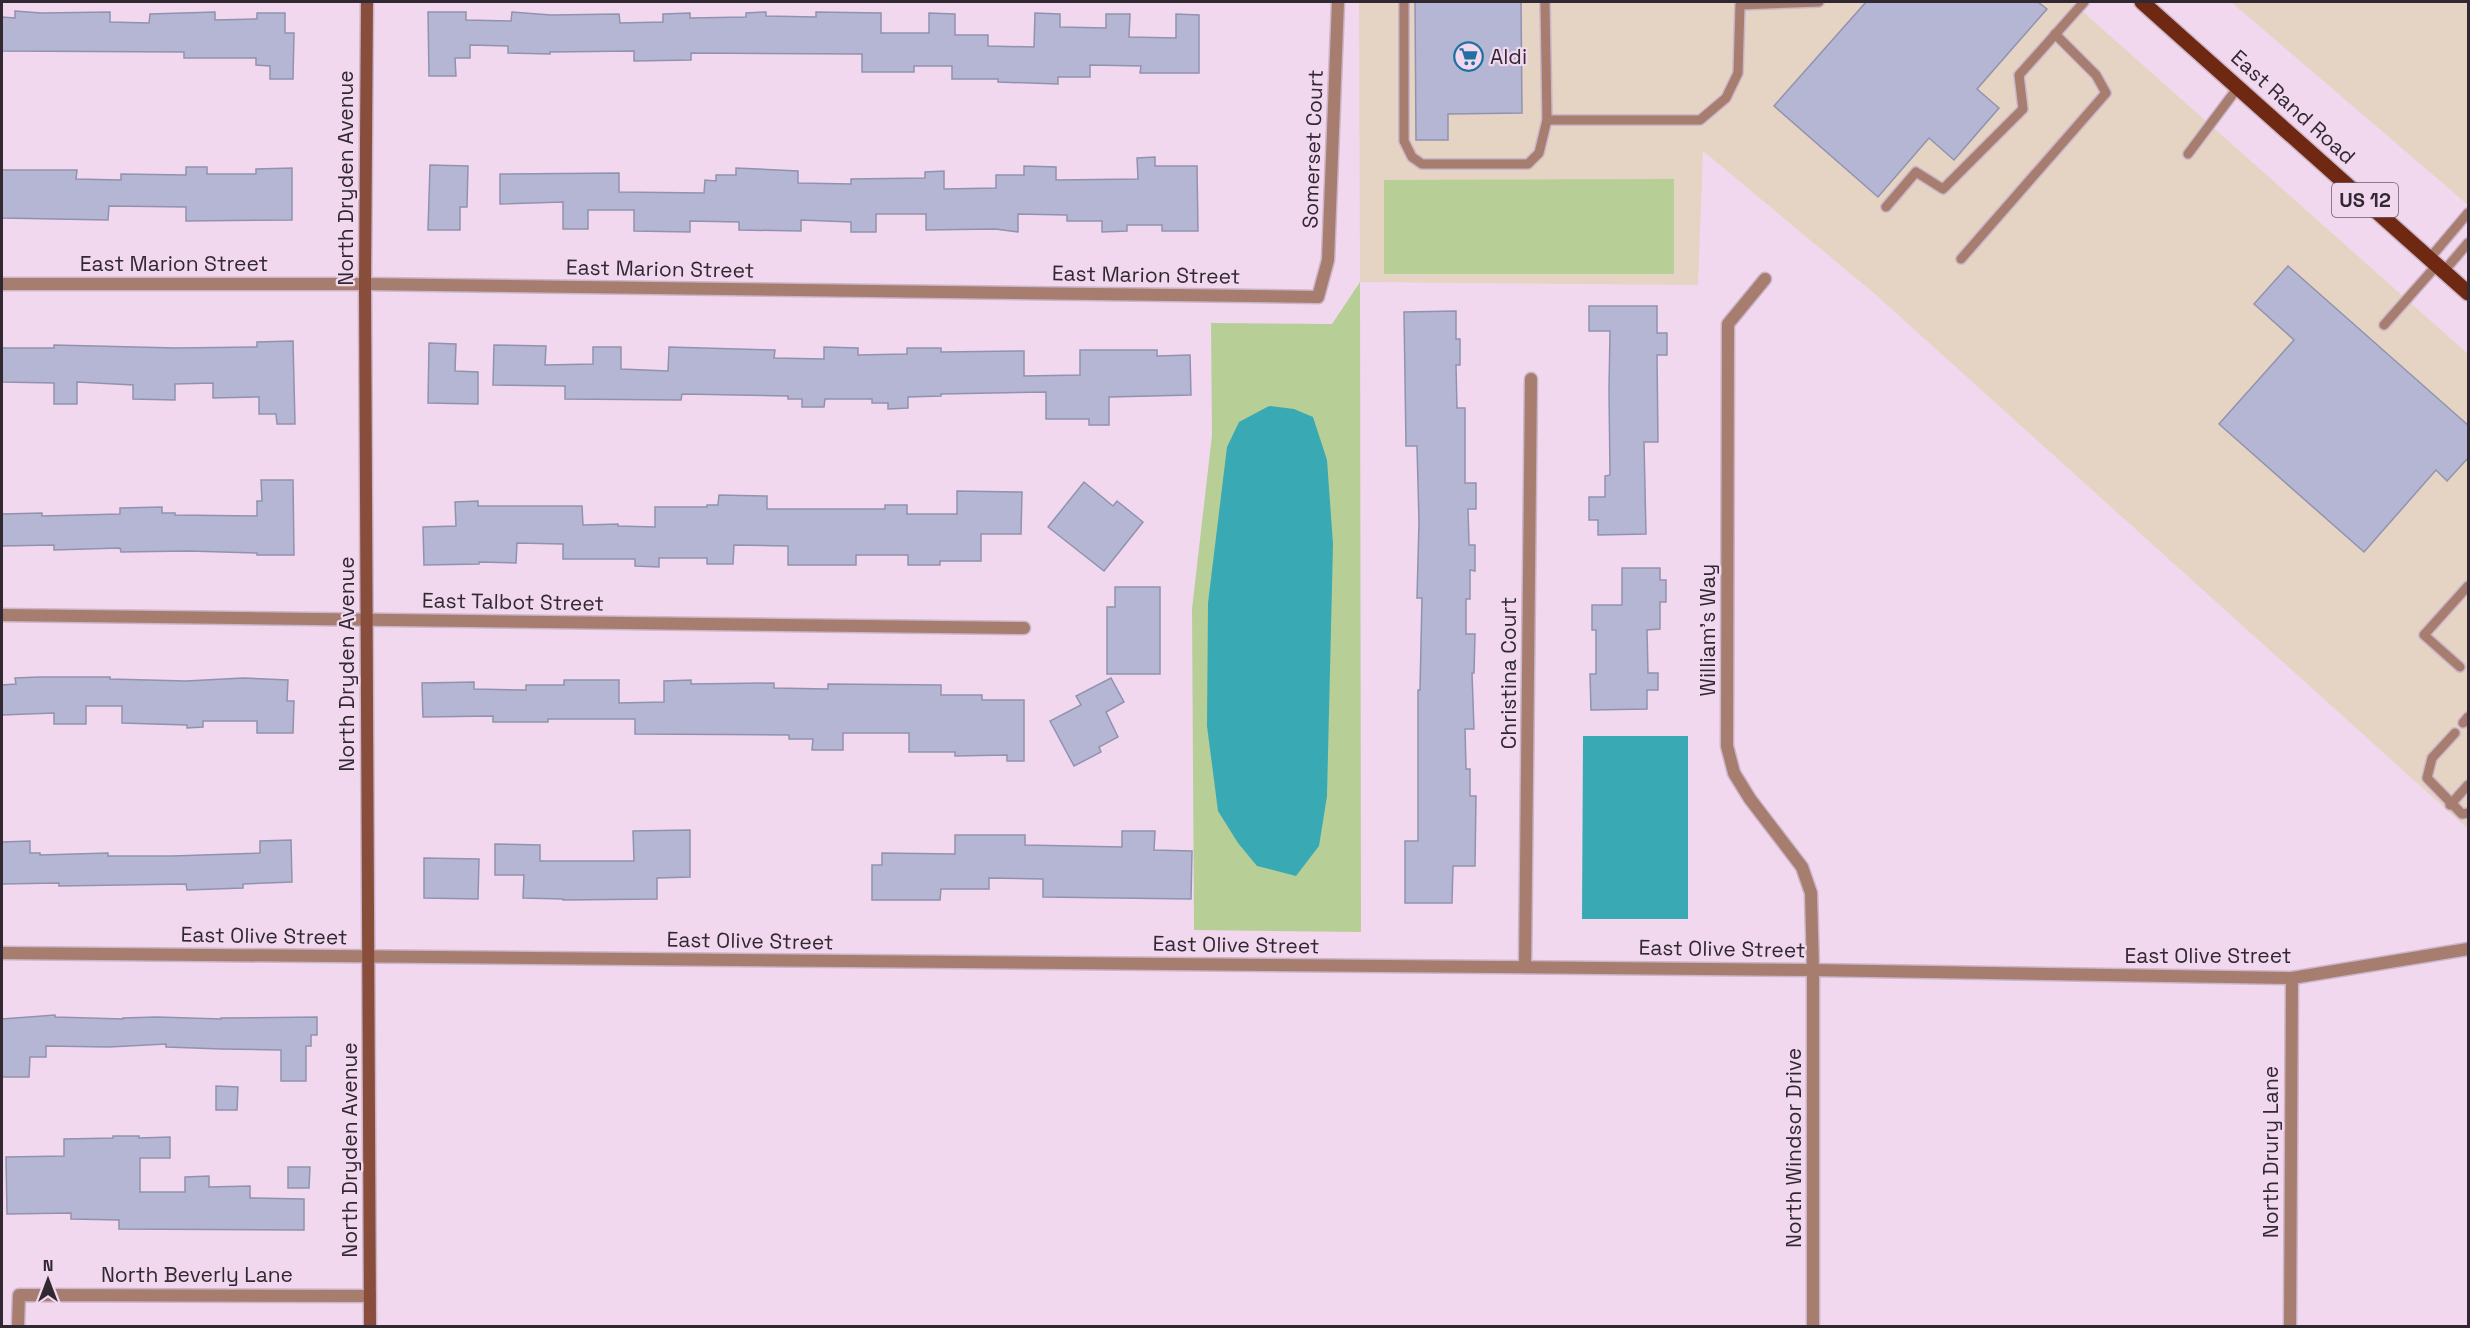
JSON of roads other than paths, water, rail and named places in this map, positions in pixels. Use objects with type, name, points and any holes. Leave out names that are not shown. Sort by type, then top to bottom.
[{"type":"main road","name":"East Rand Road","points":[[2142,2],[2157,8],[2238,86],[2469,293]]},
{"type":"street","name":"North Dryden Avenue","points":[[367,2],[365,284],[370,1326]]},
{"type":"street","name":"Somerset Court","points":[[1318,297],[1328,260],[1338,2]]},
{"type":"street","name":"William's Way","points":[[1765,279],[1728,324],[1727,746],[1734,773],[1750,799],[1802,867],[1811,893],[1813,970]]},
{"type":"street","name":"East Marion Street","points":[[2,284],[365,284],[1318,297]]},
{"type":"street","name":"Christina Court","points":[[1525,967],[1531,379]]},
{"type":"street","name":"East Talbot Street","points":[[2,615],[1024,628]]},
{"type":"street","name":"East Olive Street","points":[[2,953],[1813,970],[2292,978],[2469,949]]},
{"type":"street","name":"North Windsor Drive","points":[[1813,970],[1813,1326]]},
{"type":"street","name":"North Drury Lane","points":[[2290,1326],[2292,978]]},
{"type":"street","name":"North Beverly Lane","points":[[18,1326],[19,1295],[370,1296]]},
{"type":"lane","points":[[1404,2],[1404,141],[1413,157],[1422,164],[1528,164],[1539,153],[1547,120],[1545,2]]},
{"type":"lane","points":[[1547,120],[1700,120],[1726,98],[1738,73],[1740,5],[1820,2]]},
{"type":"lane","points":[[1886,207],[1916,172],[1943,189],[2023,109],[2019,75],[2084,2]]},
{"type":"lane","points":[[1961,259],[2106,93],[2096,75],[2055,34]]},
{"type":"lane","points":[[2188,154],[2238,86]]},
{"type":"lane","points":[[2384,325],[2437,264],[2469,213]]},
{"type":"lane","points":[[2437,264],[2469,243]]},
{"type":"lane","points":[[2460,667],[2424,635],[2469,586]]},
{"type":"lane","points":[[2455,733],[2432,758],[2427,778],[2450,805],[2462,814],[2469,813]]},
{"type":"lane","points":[[2450,805],[2469,785]]},
{"type":"water","points":[[1269,406],[1294,409],[1313,417],[1327,460],[1333,544],[1327,796],[1319,846],[1296,876],[1257,866],[1238,843],[1218,811],[1207,726],[1208,603],[1227,447],[1239,422]]},
{"type":"water","points":[[1583,736],[1688,736],[1688,919],[1582,919]]},
{"type":"place","name":"Aldi","points":[[1469,57]]}]
